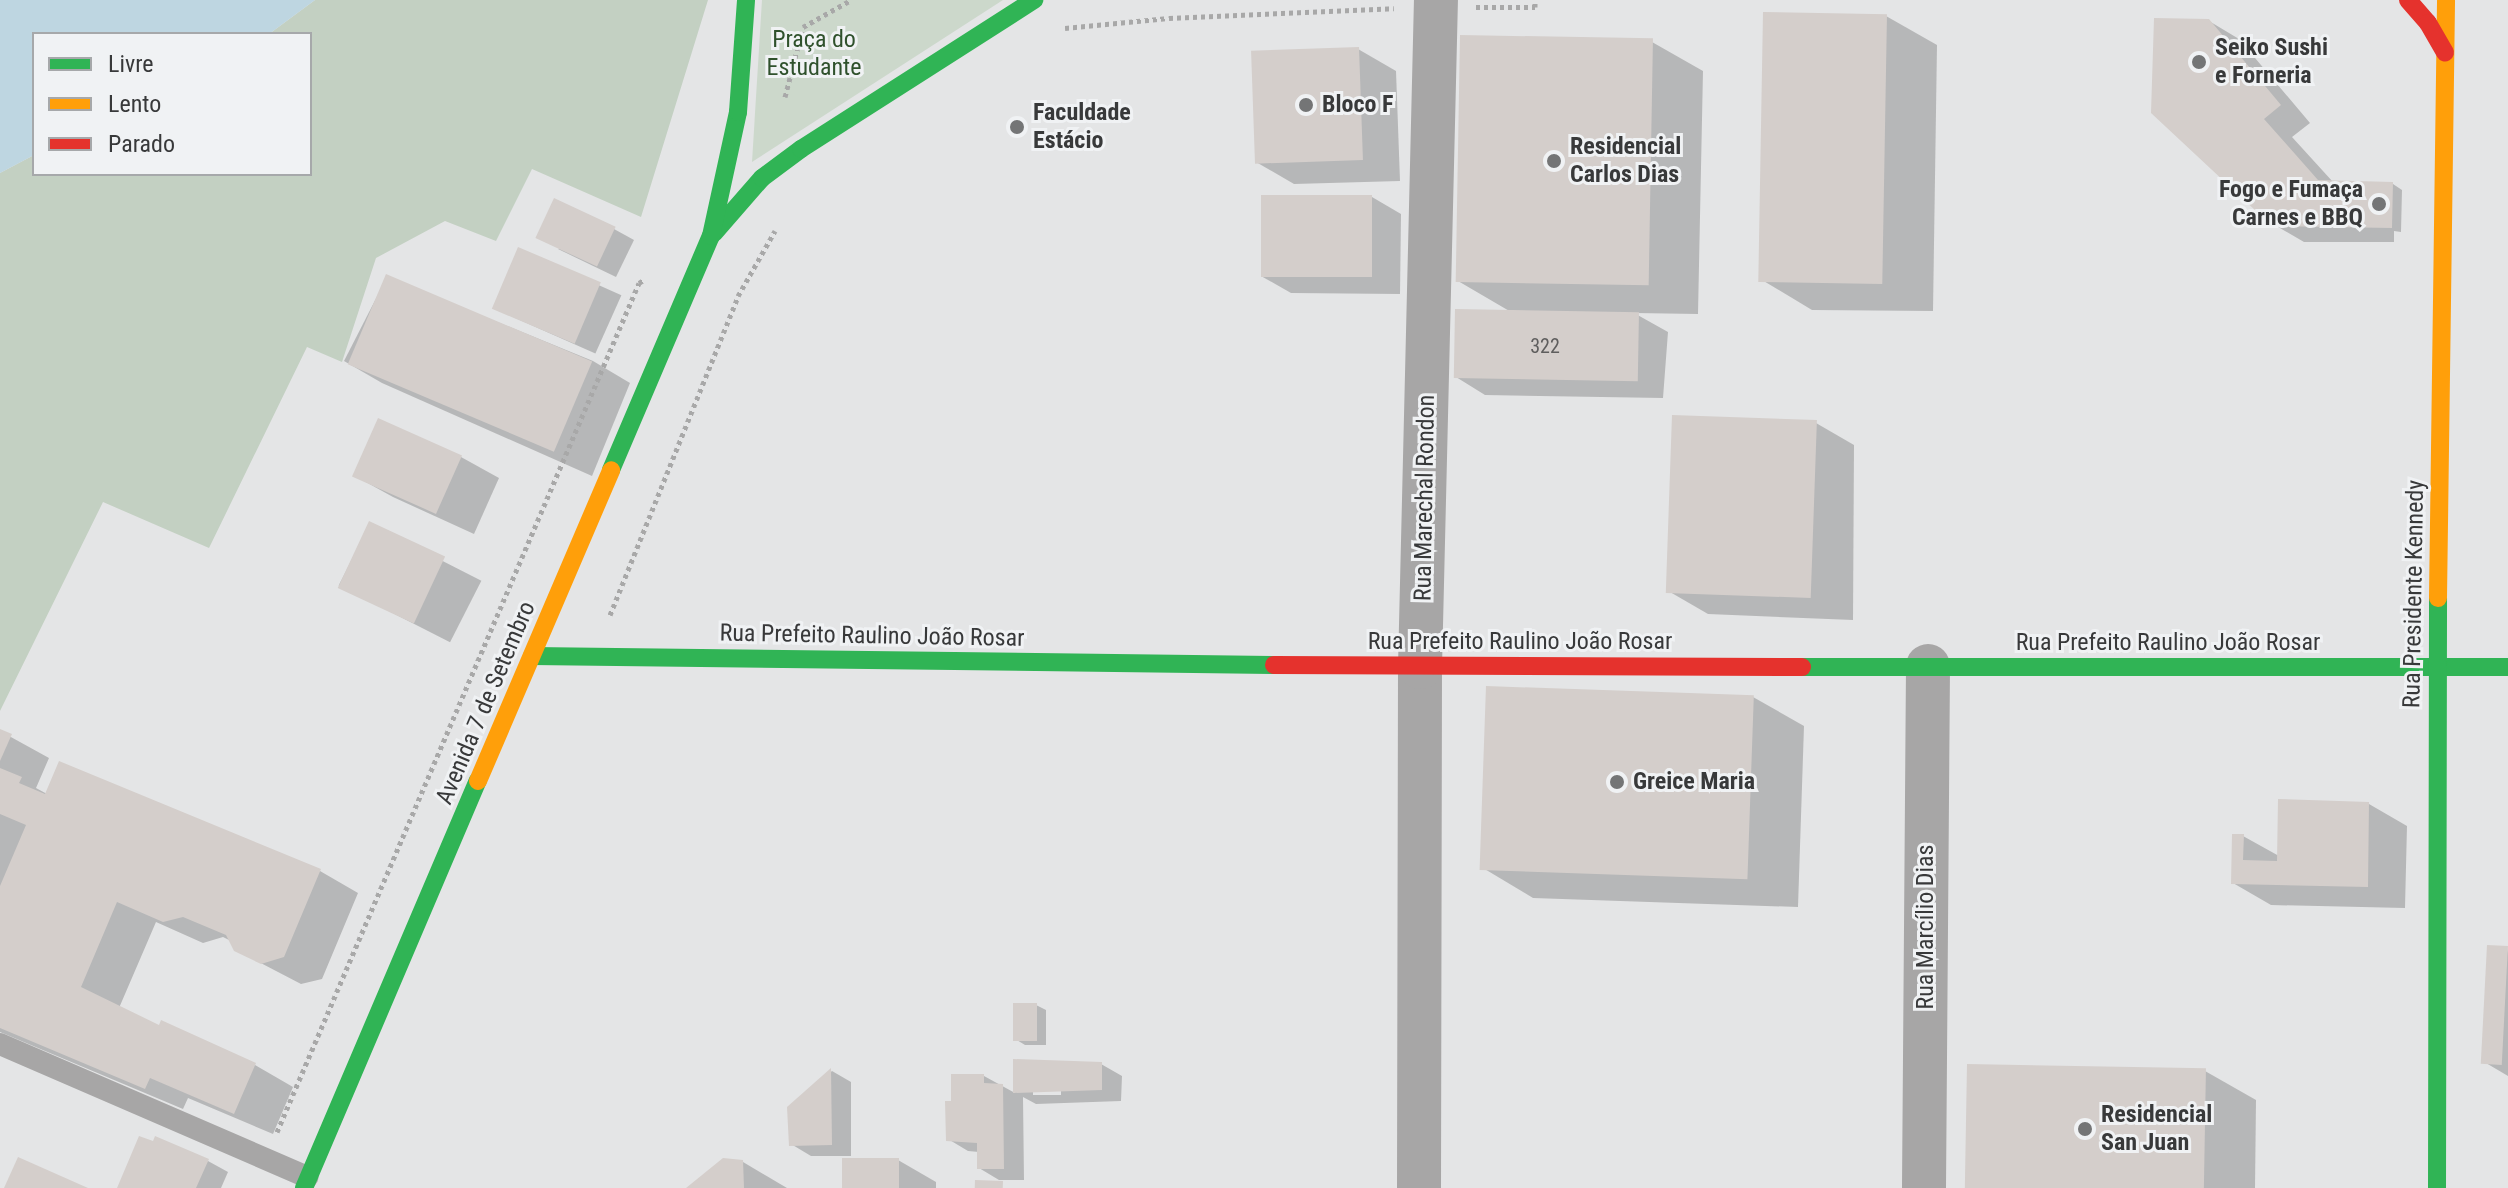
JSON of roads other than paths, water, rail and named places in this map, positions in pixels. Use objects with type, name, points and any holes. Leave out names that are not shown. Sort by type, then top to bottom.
[{"type":"street","points":[[711,236],[738,112],[746,0]]},
{"type":"street","points":[[711,236],[762,178],[801,149],[1034,0]]},
{"type":"street","points":[[2408,0],[2428,23],[2445,53]]},
{"type":"street","name":"Rua Presidente Kennedy","points":[[2437,1188],[2437,667],[2446,0]]},
{"type":"street","name":"Rua Marechal Rondon","points":[[1419,1188],[1420,667],[1436,3]]},
{"type":"street","name":"Avenida 7 de Setembro","points":[[306,1183],[711,236]]},
{"type":"street","name":"Rua Prefeito Raulino João Rosar","points":[[532,656],[1420,667],[2508,667]]},
{"type":"street","name":"Rua Marcílio Dias","points":[[1924,1188],[1928,666]]},
{"type":"lane","points":[[0,1044],[306,1183]]},
{"type":"water","points":[[0,0],[315,0],[272,32],[32,32],[32,156],[0,173]]},
{"type":"place","name":"Seiko Sushi e Forneria","points":[[2199,62]]},
{"type":"place","name":"Bloco F","points":[[1306,105]]},
{"type":"place","name":"Faculdade Estácio","points":[[1017,127]]},
{"type":"place","name":"Residencial Carlos Dias","points":[[1554,161]]},
{"type":"place","name":"Fogo e Fumaça Carnes e BBQ","points":[[2379,204]]},
{"type":"place","name":"Greice Maria","points":[[1617,782]]},
{"type":"place","name":"Residencial San Juan","points":[[2085,1129]]},
{"type":"park label","name":"Praça do Estudante","points":[[814,54]]}]
